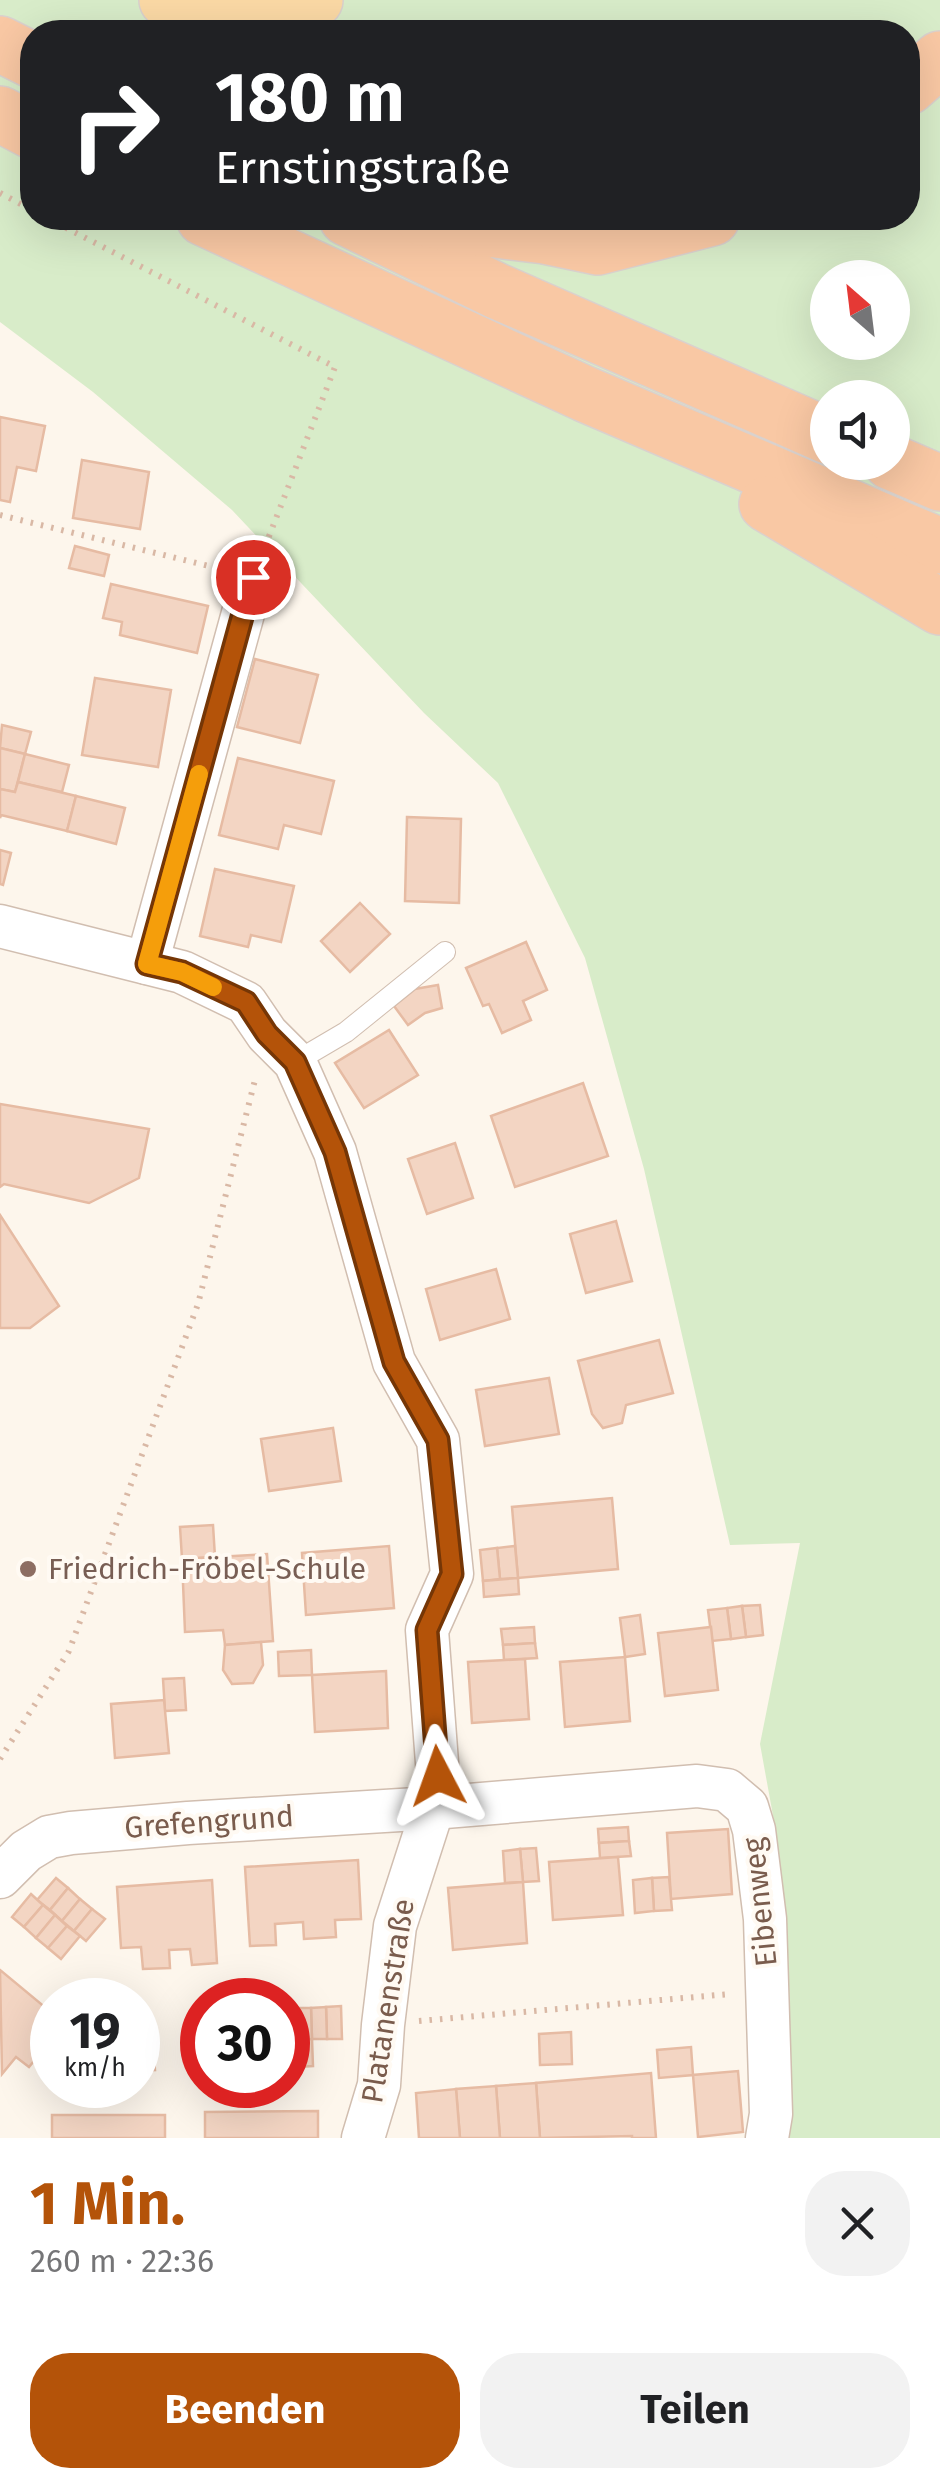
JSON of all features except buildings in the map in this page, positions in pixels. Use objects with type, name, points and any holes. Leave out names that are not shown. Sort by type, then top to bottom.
[{"type":"highway","points":[[920,76],[940,59]]},
{"type":"highway","points":[[230,230],[585,394],[940,546]]},
{"type":"highway","points":[[371,230],[497,292],[810,428]]},
{"type":"highway","points":[[496,230],[598,247],[665,230]]},
{"type":"highway","points":[[585,394],[940,607]]},
{"type":"highway","points":[[910,470],[940,483]]},
{"type":"main road","points":[[167,0],[238,10],[315,0]]},
{"type":"street","points":[[147,964],[253,577]]},
{"type":"street","name":"Platanenstraße","points":[[0,926],[182,972],[246,1002],[281,1048],[335,1152],[394,1362],[438,1440],[452,1574],[427,1630],[438,1776],[433,1808],[395,1926],[379,2085],[363,2138]]},
{"type":"street","name":"Eibenweg","points":[[433,1808],[698,1786],[727,1790],[747,1807],[754,1830],[766,1919],[771,2114],[767,2138]]},
{"type":"street","name":"Grefengrund","points":[[0,1877],[49,1837],[71,1833],[433,1808]]},
{"type":"lane","points":[[281,1048],[346,1032],[445,952]]},
{"type":"path","points":[[0,515],[253,577],[335,367],[71,230]]},
{"type":"path","points":[[0,1759],[68,1651],[198,1304],[281,1048]]},
{"type":"path","points":[[383,2024],[768,1990]]},
{"type":"green space","points":[[0,0],[940,0],[940,2138],[783,2138],[790,2078],[776,1832],[760,1744],[800,1543],[730,1545],[644,1169],[585,958],[498,783],[424,713],[232,510],[93,392],[0,322]]},
{"type":"slow traffic","points":[[199,774],[147,964],[182,972],[213,987]]},
{"type":"place","name":"Friedrich-Fröbel-Schule","points":[[28,1569]]},
{"type":"route","points":[[253,577],[147,964],[182,972],[246,1002],[267,1034],[295,1062],[335,1152],[394,1362],[438,1440],[452,1574],[427,1630],[438,1776]]}]
